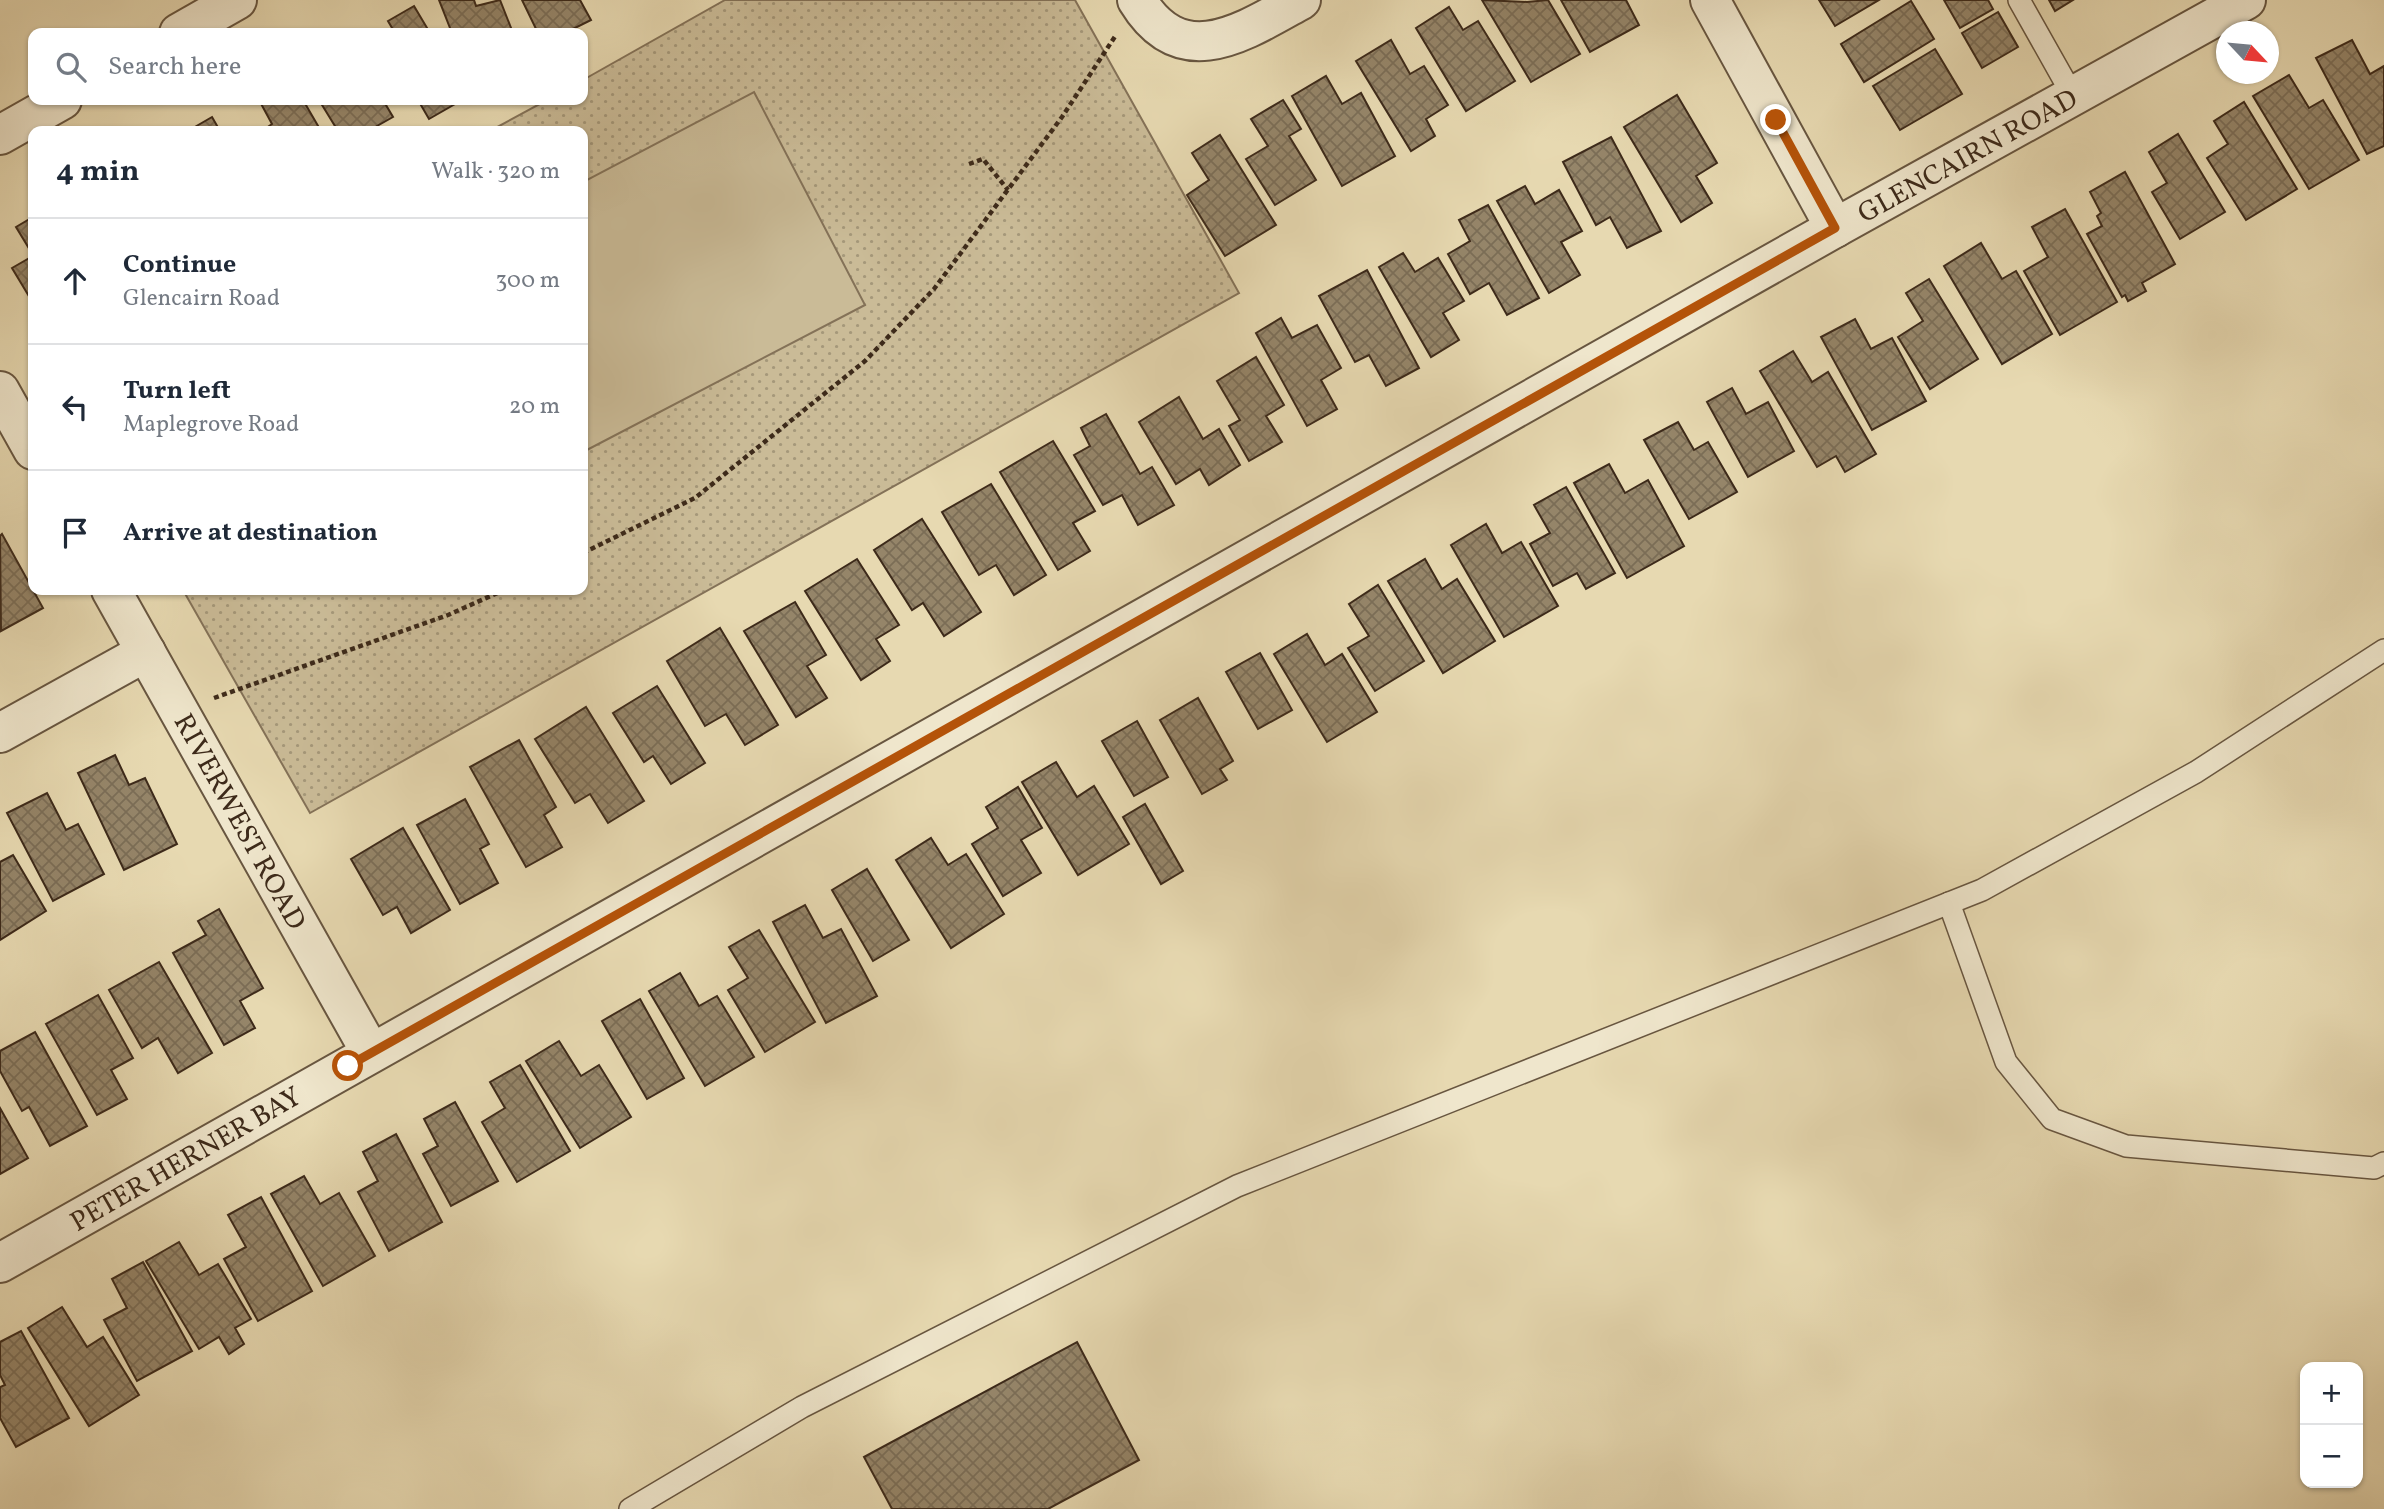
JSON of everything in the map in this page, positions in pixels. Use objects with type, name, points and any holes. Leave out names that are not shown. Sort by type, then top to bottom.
[{"type":"street","points":[[188,28],[237,0]]},
{"type":"street","points":[[1139,2],[1157,28],[1181,40],[1205,41],[1256,24],[1301,0]]},
{"type":"street","points":[[1710,0],[1835,228]]},
{"type":"street","name":"GLENCAIRN ROAD","points":[[371,1053],[1835,228],[2246,0]]},
{"type":"street","points":[[0,135],[53,105]]},
{"type":"street","points":[[0,391],[28,441]]},
{"type":"street","name":"RIVERWEST ROAD","points":[[114,595],[371,1053]]},
{"type":"street","points":[[0,733],[146,652]]},
{"type":"street","name":"PETER HERNER BAY","points":[[0,1263],[371,1053]]},
{"type":"lane","points":[[2019,0],[2073,96]]},
{"type":"lane","points":[[631,1509],[802,1407],[1237,1186],[1982,890],[2196,772],[2384,650]]},
{"type":"lane","points":[[1949,903],[2006,1062],[2052,1119],[2126,1146],[2374,1168],[2384,1163]]},
{"type":"path","points":[[588,551],[695,498],[865,361],[934,289],[1008,190],[1139,2]]},
{"type":"path","points":[[969,164],[983,159],[1008,190]]},
{"type":"path","points":[[179,710],[448,615],[494,595]]},
{"type":"shaded area","points":[[725,0],[1075,0],[1239,293],[310,813],[186,595],[588,595],[588,126],[499,126],[538,105],[588,105],[588,77]]},
{"type":"shaded area","points":[[754,92],[865,305],[588,449],[588,179]]},
{"type":"building","points":[[439,0],[474,0],[476,6],[500,0],[511,28],[450,28]]},
{"type":"building","points":[[522,0],[580,0],[591,20],[575,28],[536,28]]},
{"type":"building","points":[[1482,0],[1548,0],[1580,54],[1531,82]]},
{"type":"building","points":[[1561,0],[1626,0],[1639,25],[1590,52]]},
{"type":"building","points":[[1819,0],[1879,0],[1835,26]]},
{"type":"building","points":[[1944,0],[1988,0],[1993,9],[1960,28]]},
{"type":"building","points":[[2049,0],[2073,0],[2055,11]]},
{"type":"building","points":[[1911,1],[1934,39],[1864,82],[1841,44]]},
{"type":"building","points":[[414,6],[427,28],[392,28],[388,21]]},
{"type":"building","points":[[1449,7],[1463,30],[1478,21],[1515,81],[1466,111],[1416,28]]},
{"type":"building","points":[[1998,12],[2018,47],[1982,68],[1962,33]]},
{"type":"building","points":[[1391,40],[1410,74],[1424,66],[1448,105],[1426,119],[1435,136],[1411,151],[1356,61]]},
{"type":"building","points":[[2352,40],[2370,74],[2384,66],[2384,146],[2367,154],[2316,58]]},
{"type":"building","points":[[1935,49],[1962,94],[1900,130],[1873,86]]},
{"type":"building","points":[[2289,75],[2309,108],[2323,100],[2359,160],[2309,189],[2253,96],[2274,84],[2279,84],[2279,81]]},
{"type":"building","points":[[1326,76],[1342,104],[1361,93],[1395,156],[1342,186],[1292,96]]},
{"type":"building","points":[[1677,95],[1717,163],[1696,176],[1712,203],[1681,222],[1624,127]]},
{"type":"building","points":[[1283,100],[1301,129],[1289,136],[1316,180],[1275,205],[1246,159],[1268,146],[1251,119]]},
{"type":"building","points":[[2244,102],[2297,189],[2246,220],[2207,158],[2228,144],[2214,121]]},
{"type":"building","points":[[262,105],[306,105],[318,126],[269,126],[272,124]]},
{"type":"building","points":[[322,105],[386,105],[393,117],[377,126],[335,126]]},
{"type":"building","points":[[421,105],[453,105],[429,119]]},
{"type":"building","points":[[212,117],[217,126],[197,126]]},
{"type":"building","points":[[2178,134],[2225,212],[2180,239],[2152,192],[2167,183],[2149,152]]},
{"type":"building","points":[[1220,135],[1276,225],[1225,256],[1187,195],[1209,180],[1192,153]]},
{"type":"building","points":[[1611,137],[1661,231],[1627,248],[1610,217],[1596,225],[1563,162]]},
{"type":"building","points":[[2125,172],[2175,264],[2142,283],[2146,291],[2128,301],[2125,295],[2122,297],[2087,234],[2102,226],[2097,216],[2101,213],[2090,192]]},
{"type":"building","points":[[1525,186],[1535,204],[1559,190],[1582,231],[1561,242],[1580,275],[1549,293],[1497,201]]},
{"type":"building","points":[[1488,205],[1539,298],[1507,315],[1489,283],[1470,294],[1448,254],[1470,241],[1459,220]]},
{"type":"building","points":[[2065,209],[2117,302],[2060,335],[2024,271],[2048,257],[2032,227]]},
{"type":"building","points":[[28,220],[28,247],[16,227]]},
{"type":"building","points":[[1981,243],[2002,279],[2016,271],[2052,334],[2002,364],[1944,266]]},
{"type":"building","points":[[1403,253],[1415,272],[1438,258],[1464,301],[1443,313],[1459,340],[1431,357],[1379,267]]},
{"type":"building","points":[[28,259],[28,295],[12,268]]},
{"type":"building","points":[[1367,270],[1419,368],[1386,386],[1369,355],[1355,362],[1319,296]]},
{"type":"building","points":[[1929,279],[1978,359],[1930,389],[1898,337],[1923,321],[1906,293]]},
{"type":"building","points":[[1281,318],[1292,338],[1317,325],[1341,368],[1321,380],[1337,409],[1307,426],[1256,333]]},
{"type":"building","points":[[1855,319],[1871,349],[1892,338],[1926,401],[1872,430],[1821,337]]},
{"type":"building","points":[[1793,351],[1812,382],[1828,372],[1876,454],[1845,472],[1836,456],[1817,467],[1760,371]]},
{"type":"building","points":[[1256,357],[1284,405],[1266,416],[1282,442],[1249,461],[1229,426],[1240,420],[1217,381]]},
{"type":"building","points":[[1732,388],[1746,414],[1768,402],[1794,451],[1748,477],[1707,402]]},
{"type":"building","points":[[1179,397],[1203,439],[1219,429],[1240,465],[1209,485],[1200,469],[1176,484],[1139,422]]},
{"type":"building","points":[[1106,414],[1140,474],[1152,467],[1174,505],[1138,525],[1122,495],[1103,505],[1074,455],[1090,446],[1081,428]]},
{"type":"building","points":[[1678,422],[1694,450],[1708,442],[1737,492],[1689,519],[1644,440]]},
{"type":"building","points":[[1053,441],[1095,511],[1073,523],[1090,551],[1058,570],[1000,472]]},
{"type":"building","points":[[1609,464],[1625,493],[1648,480],[1684,546],[1627,578],[1574,483]]},
{"type":"building","points":[[991,484],[1046,575],[1014,595],[996,565],[979,575],[942,512]]},
{"type":"building","points":[[1566,487],[1615,573],[1586,589],[1577,573],[1553,586],[1530,544],[1550,533],[1534,505]]},
{"type":"building","points":[[922,519],[981,612],[944,636],[923,603],[912,610],[874,550]]},
{"type":"building","points":[[1486,524],[1502,553],[1521,542],[1558,606],[1504,637],[1451,545]]},
{"type":"building","points":[[2,534],[28,581],[28,595],[36,595],[43,608],[1,631]]},
{"type":"building","points":[[857,559],[899,625],[876,639],[890,661],[861,680],[805,591]]},
{"type":"building","points":[[1425,559],[1442,589],[1457,579],[1495,641],[1443,673],[1388,581]]},
{"type":"building","points":[[1378,585],[1424,661],[1375,691],[1348,648],[1369,636],[1349,604]]},
{"type":"building","points":[[795,602],[826,655],[807,666],[827,698],[796,717],[744,631]]},
{"type":"building","points":[[720,628],[778,725],[745,745],[726,714],[705,726],[667,661]]},
{"type":"building","points":[[1307,634],[1325,665],[1342,654],[1377,712],[1327,742],[1274,654]]},
{"type":"building","points":[[1260,653],[1292,710],[1258,729],[1226,672]]},
{"type":"building","points":[[657,686],[705,763],[671,784],[653,756],[644,762],[613,713]]},
{"type":"building","points":[[1198,698],[1233,761],[1220,769],[1227,780],[1202,794],[1160,720]]},
{"type":"building","points":[[586,707],[644,801],[608,823],[590,794],[575,803],[535,739]]},
{"type":"building","points":[[1137,721],[1168,777],[1134,796],[1102,741]]},
{"type":"building","points":[[519,740],[556,807],[544,815],[562,847],[526,867],[470,767]]},
{"type":"building","points":[[115,755],[129,785],[145,778],[177,844],[124,870],[78,773]]},
{"type":"building","points":[[1056,762],[1077,797],[1094,786],[1129,844],[1078,875],[1022,782]]},
{"type":"building","points":[[1018,787],[1042,828],[1021,840],[1041,873],[1003,896],[972,844],[998,828],[986,807]]},
{"type":"building","points":[[47,793],[66,830],[78,824],[104,874],[53,901],[7,813]]},
{"type":"building","points":[[465,799],[489,844],[480,849],[498,883],[460,904],[417,825]]},
{"type":"building","points":[[1145,804],[1183,871],[1161,884],[1123,817]]},
{"type":"building","points":[[403,828],[450,910],[411,933],[397,907],[383,915],[351,859]]},
{"type":"building","points":[[931,838],[948,865],[966,854],[1004,914],[951,948],[896,860]]},
{"type":"building","points":[[13,855],[46,911],[0,940],[0,862]]},
{"type":"building","points":[[867,869],[909,940],[873,961],[832,890]]},
{"type":"building","points":[[805,905],[823,938],[841,929],[877,996],[826,1023],[773,922]]},
{"type":"building","points":[[219,909],[263,988],[240,1001],[255,1028],[224,1045],[173,953],[206,935],[198,921]]},
{"type":"building","points":[[759,930],[815,1022],[765,1052],[728,990],[748,978],[729,947]]},
{"type":"building","points":[[159,962],[212,1053],[178,1073],[158,1038],[142,1048],[109,990]]},
{"type":"building","points":[[680,973],[699,1006],[717,996],[754,1057],[705,1086],[649,991]]},
{"type":"building","points":[[98,995],[133,1058],[111,1070],[127,1099],[97,1115],[46,1024]]},
{"type":"building","points":[[640,999],[684,1078],[647,1099],[602,1021]]},
{"type":"building","points":[[35,1032],[87,1126],[50,1146],[29,1107],[22,1111],[0,1071],[0,1051]]},
{"type":"building","points":[[559,1041],[581,1076],[599,1065],[631,1117],[580,1148],[526,1061]]},
{"type":"building","points":[[520,1065],[570,1151],[517,1182],[482,1122],[505,1108],[490,1082]]},
{"type":"building","points":[[455,1102],[498,1181],[451,1206],[423,1154],[438,1146],[424,1119]]},
{"type":"building","points":[[0,1108],[28,1158],[0,1174]]},
{"type":"building","points":[[396,1134],[442,1222],[389,1251],[358,1192],[378,1181],[363,1152]]},
{"type":"building","points":[[304,1176],[320,1204],[339,1193],[375,1256],[323,1286],[271,1194]]},
{"type":"building","points":[[261,1197],[312,1291],[258,1321],[224,1259],[246,1247],[228,1215]]},
{"type":"building","points":[[179,1242],[199,1275],[218,1264],[251,1319],[235,1328],[244,1344],[229,1354],[219,1337],[199,1349],[146,1261]]},
{"type":"building","points":[[143,1262],[192,1351],[137,1381],[104,1320],[127,1308],[112,1279]]},
{"type":"building","points":[[62,1307],[87,1347],[103,1337],[139,1395],[89,1426],[28,1328]]},
{"type":"building","points":[[21,1331],[69,1418],[16,1447],[0,1418],[0,1387],[5,1385],[0,1375],[0,1342]]},
{"type":"building","points":[[1077,1342],[1139,1460],[1048,1509],[892,1509],[864,1457]]},
{"type":"route","points":[[348,1066],[1835,228],[1776,120]]}]
